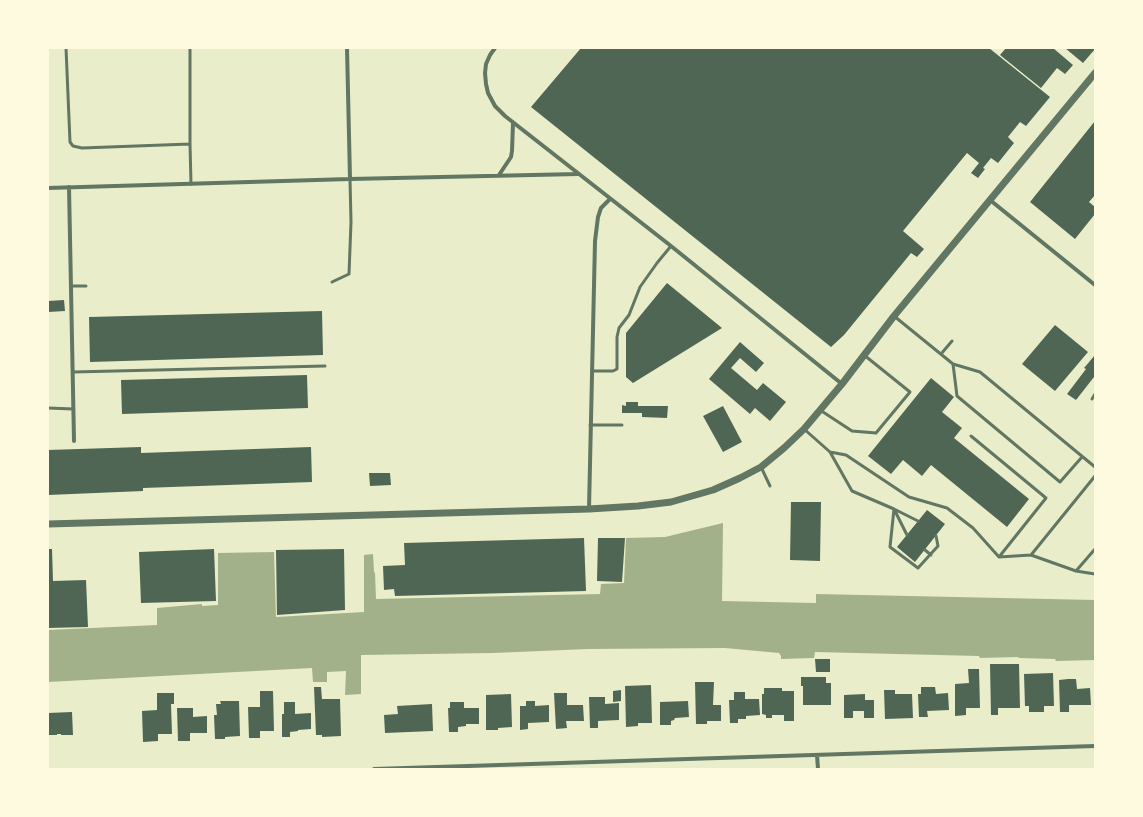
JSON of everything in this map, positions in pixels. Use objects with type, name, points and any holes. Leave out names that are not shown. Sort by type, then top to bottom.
[{"type":"street","points":[[347,48],[350,179]]},
{"type":"street","points":[[495,48],[486,64],[485,73],[488,93],[494,106],[513,123],[671,246],[842,384]]},
{"type":"street","points":[[48,524],[589,509],[671,502],[713,490],[728,484],[761,467],[804,429],[842,384],[894,316],[1095,73]]},
{"type":"street","points":[[499,175],[511,157],[513,123]]},
{"type":"street","points":[[48,188],[578,174]]},
{"type":"street","points":[[69,187],[74,441]]},
{"type":"street","points":[[589,509],[596,227],[601,208],[610,199]]},
{"type":"street","points":[[990,200],[1095,285]]},
{"type":"street","points":[[374,769],[514,767],[1095,746]]},
{"type":"street","points":[[817,755],[818,769]]},
{"type":"lane","points":[[66,48],[70,142],[73,146],[82,148],[190,144]]},
{"type":"lane","points":[[190,48],[191,184]]},
{"type":"lane","points":[[332,282],[349,274],[351,222],[350,179]]},
{"type":"lane","points":[[592,371],[614,371],[617,368],[617,337],[619,328],[629,315],[640,287],[671,246]]},
{"type":"lane","points":[[71,286],[86,286]]},
{"type":"lane","points":[[894,316],[952,364],[980,372],[1095,467]]},
{"type":"lane","points":[[941,354],[952,341]]},
{"type":"lane","points":[[820,410],[852,430],[876,433],[910,392],[864,355]]},
{"type":"lane","points":[[952,364],[957,396],[1060,482],[1082,457]]},
{"type":"lane","points":[[72,372],[325,366]]},
{"type":"lane","points":[[1092,399],[1095,394]]},
{"type":"lane","points":[[48,408],[73,409]]},
{"type":"lane","points":[[590,425],[622,425]]},
{"type":"lane","points":[[804,429],[830,452],[852,491],[918,521]]},
{"type":"lane","points":[[971,436],[1046,498],[999,557]]},
{"type":"lane","points":[[830,452],[846,455],[909,497],[947,508],[973,528],[999,557]]},
{"type":"lane","points":[[761,467],[770,486]]},
{"type":"lane","points":[[1031,555],[1095,476]]},
{"type":"lane","points":[[894,509],[907,535]]},
{"type":"lane","points":[[894,509],[890,547],[918,568],[938,546],[936,536]]},
{"type":"lane","points":[[1076,572],[1095,549]]},
{"type":"lane","points":[[925,550],[931,554]]},
{"type":"lane","points":[[999,557],[1031,555],[1076,572],[1095,574]]},
{"type":"shaded area","points":[[723,523],[722,601],[816,603],[816,594],[1095,600],[1095,660],[1056,661],[1055,659],[1017,657],[980,658],[979,656],[815,652],[814,658],[781,659],[779,653],[725,648],[588,649],[493,653],[361,655],[361,694],[345,695],[346,671],[327,672],[327,682],[313,682],[312,668],[48,682],[48,630],[157,625],[157,608],[202,604],[202,606],[218,605],[218,553],[274,552],[276,617],[364,612],[364,555],[373,554],[376,599],[600,594],[601,584],[624,583],[626,538],[665,537]]},
{"type":"building","points":[[581,48],[989,48],[1050,97],[1026,126],[1020,122],[1008,137],[1014,143],[998,163],[991,158],[983,168],[985,169],[978,178],[971,173],[979,163],[967,153],[903,231],[924,249],[917,257],[911,253],[844,335],[831,347],[531,107]]},
{"type":"building","points":[[1006,48],[1053,48],[1073,65],[1065,74],[1057,68],[1041,88],[1000,55]]},
{"type":"building","points":[[1065,48],[1095,48],[1095,49],[1083,63]]},
{"type":"building","points":[[1095,121],[1095,195],[1089,202],[1095,207],[1095,214],[1075,239],[1030,202]]},
{"type":"building","points":[[667,283],[722,328],[633,383],[626,377],[626,333]]},
{"type":"building","points":[[64,300],[65,311],[48,312],[48,301]]},
{"type":"building","points":[[322,311],[323,355],[90,362],[89,317]]},
{"type":"building","points":[[1055,325],[1088,352],[1055,391],[1022,364]]},
{"type":"building","points":[[740,342],[764,363],[756,372],[740,358],[731,368],[757,390],[763,383],[786,402],[770,421],[755,408],[750,414],[709,379]]},
{"type":"building","points":[[1095,355],[1095,377],[1076,400],[1067,394],[1086,369],[1084,368]]},
{"type":"building","points":[[307,375],[308,408],[122,414],[121,380]]},
{"type":"building","points":[[931,378],[954,397],[942,412],[962,428],[954,438],[1029,499],[1007,527],[931,465],[922,476],[903,460],[891,474],[868,456]]},
{"type":"building","points":[[626,402],[638,402],[638,406],[668,406],[667,418],[642,417],[642,413],[622,413],[622,405],[626,406]]},
{"type":"building","points":[[723,406],[742,442],[723,452],[703,416]]},
{"type":"building","points":[[141,447],[141,453],[311,447],[312,482],[143,488],[143,491],[48,495],[48,450]]},
{"type":"building","points":[[369,473],[390,473],[391,485],[370,486]]},
{"type":"building","points":[[791,502],[821,502],[820,561],[790,560]]},
{"type":"building","points":[[927,510],[945,524],[915,562],[897,547]]},
{"type":"building","points":[[584,538],[586,591],[395,596],[394,589],[384,590],[383,566],[405,565],[404,543]]},
{"type":"building","points":[[598,538],[625,538],[622,582],[597,581]]},
{"type":"building","points":[[48,549],[52,549],[53,581],[86,580],[88,627],[48,628]]},
{"type":"building","points":[[214,549],[216,601],[141,603],[139,552]]},
{"type":"building","points":[[344,549],[345,610],[277,615],[276,550]]},
{"type":"building","points":[[815,659],[830,659],[830,672],[816,672]]},
{"type":"building","points":[[990,664],[1019,664],[1020,708],[998,708],[998,715],[991,715]]},
{"type":"building","points":[[968,669],[979,669],[980,708],[966,708],[966,715],[955,716],[955,684],[969,683]]},
{"type":"building","points":[[1053,673],[1054,706],[1044,706],[1044,712],[1029,712],[1029,706],[1025,706],[1024,674]]},
{"type":"building","points":[[801,677],[826,677],[826,683],[831,683],[831,705],[803,705],[803,686],[801,686]]},
{"type":"building","points":[[1076,679],[1077,689],[1090,688],[1091,705],[1069,705],[1069,712],[1060,712],[1059,680]]},
{"type":"building","points":[[695,682],[714,682],[713,705],[721,705],[721,721],[707,721],[707,724],[696,724]]},
{"type":"building","points":[[651,685],[652,723],[638,723],[638,726],[626,727],[625,686]]},
{"type":"building","points":[[314,687],[321,687],[322,699],[340,699],[341,736],[322,737],[322,735],[316,735]]},
{"type":"building","points":[[921,687],[935,687],[936,694],[948,693],[949,710],[927,711],[928,717],[919,717],[918,694],[921,694]]},
{"type":"building","points":[[764,688],[782,688],[782,691],[794,691],[794,721],[784,721],[784,715],[772,715],[772,718],[766,718],[766,715],[762,714],[762,694],[764,694]]},
{"type":"building","points":[[621,690],[621,701],[613,702],[613,691]]},
{"type":"building","points":[[884,690],[895,690],[895,694],[912,694],[913,718],[885,719]]},
{"type":"building","points":[[260,691],[273,691],[274,731],[260,731],[260,738],[249,738],[248,707],[260,707]]},
{"type":"building","points":[[734,692],[745,692],[745,699],[759,699],[760,715],[746,716],[746,719],[738,719],[738,723],[730,723],[729,700],[734,700]]},
{"type":"building","points":[[157,693],[174,693],[174,704],[171,704],[172,734],[158,734],[158,741],[143,742],[142,711],[157,710]]},
{"type":"building","points":[[554,693],[567,693],[567,705],[583,705],[584,721],[566,721],[567,728],[556,729]]},
{"type":"building","points":[[511,694],[512,727],[498,728],[498,730],[486,730],[486,695]]},
{"type":"building","points":[[865,694],[865,700],[874,700],[874,718],[864,718],[864,711],[853,711],[853,718],[844,718],[844,695]]},
{"type":"building","points":[[589,697],[605,697],[605,704],[619,703],[619,720],[598,721],[598,728],[590,728]]},
{"type":"building","points":[[220,701],[239,701],[240,736],[215,739],[214,715],[217,715],[216,704],[221,704]]},
{"type":"building","points":[[526,701],[535,701],[535,706],[549,705],[549,722],[528,723],[528,729],[520,730],[520,706],[526,706]]},
{"type":"building","points":[[688,701],[689,717],[675,718],[671,721],[671,725],[660,725],[660,702]]},
{"type":"building","points":[[284,702],[295,702],[295,714],[311,713],[311,729],[290,732],[290,737],[282,737],[282,714],[284,714]]},
{"type":"building","points":[[450,702],[464,702],[464,708],[479,708],[479,724],[466,724],[466,726],[458,727],[458,732],[449,732],[448,708],[450,708]]},
{"type":"building","points":[[432,704],[433,731],[385,733],[384,715],[398,714],[397,706]]},
{"type":"building","points":[[177,708],[193,708],[193,717],[207,716],[207,733],[190,733],[190,741],[178,741]]},
{"type":"building","points":[[72,712],[73,735],[48,735],[48,713]]}]
